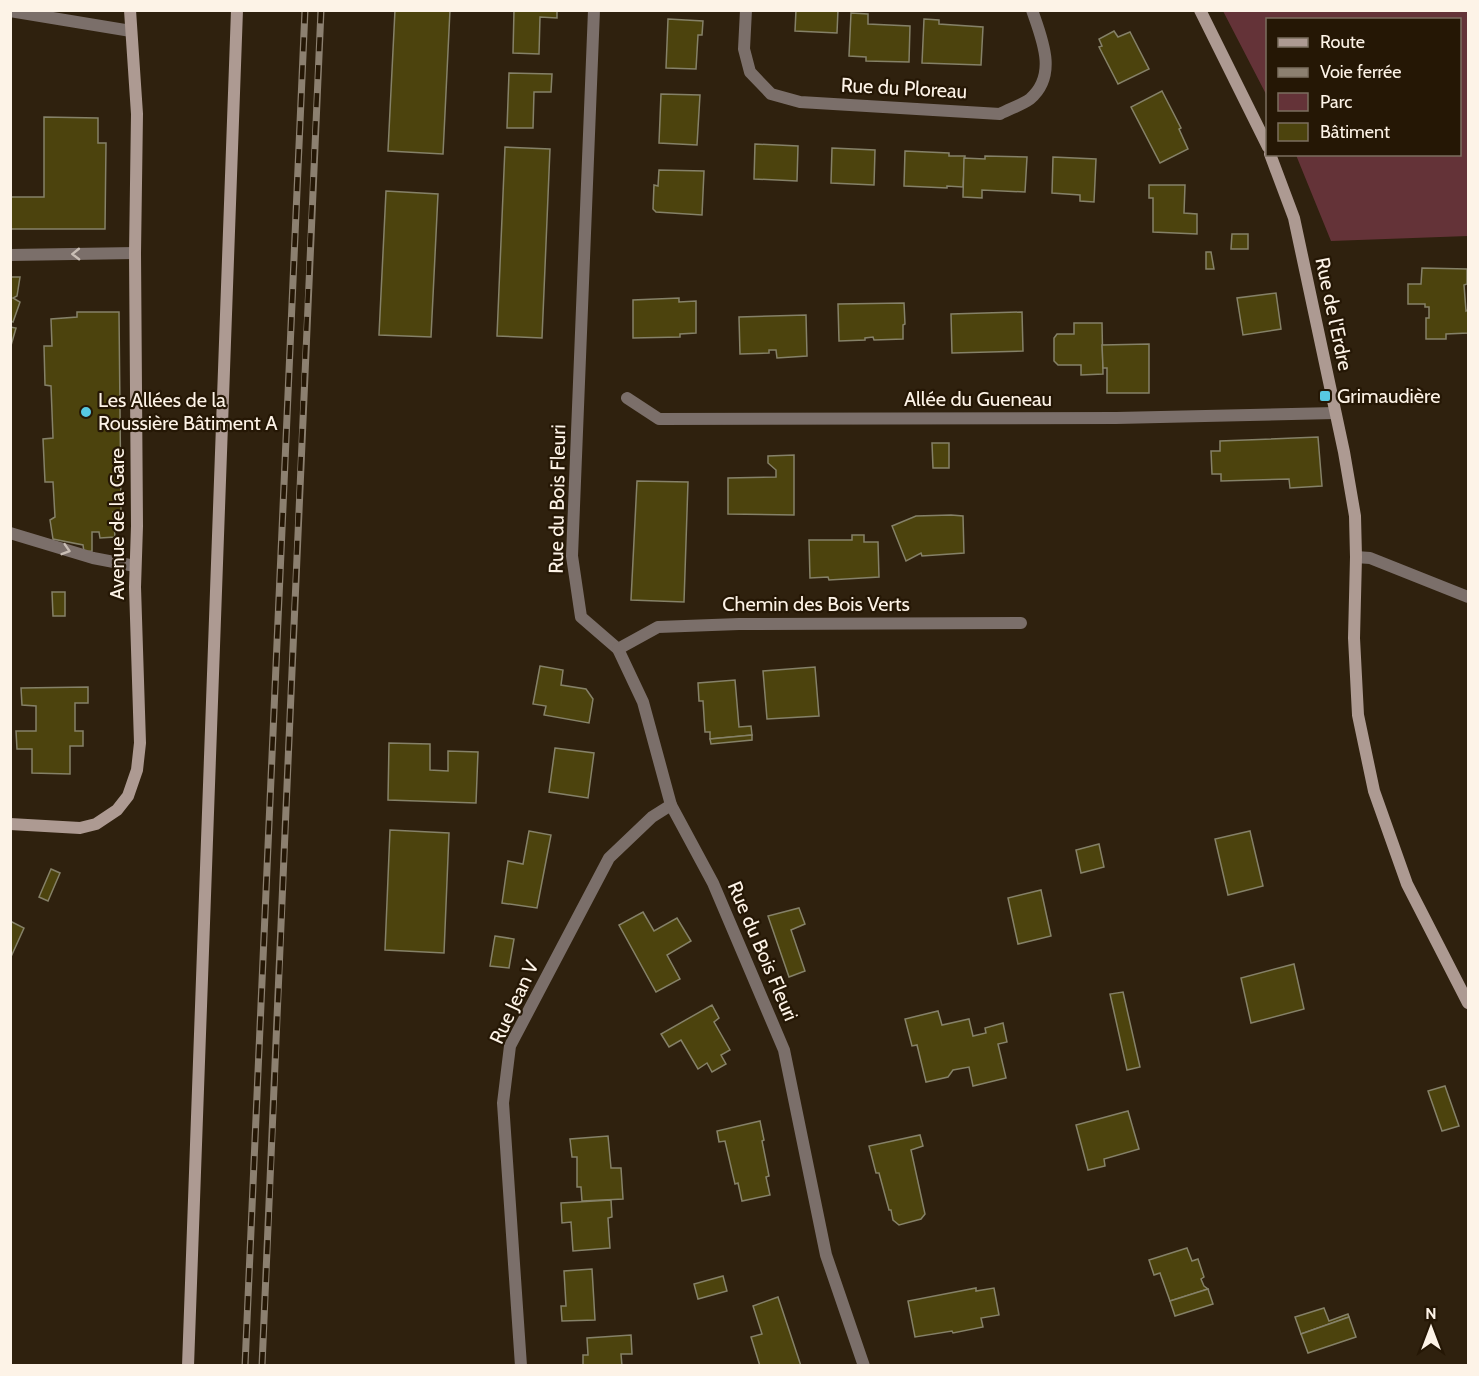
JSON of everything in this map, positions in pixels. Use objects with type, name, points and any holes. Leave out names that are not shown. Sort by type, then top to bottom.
[{"type":"street","name":"Avenue de la Gare","points":[[10,824],[80,828],[96,824],[117,810],[128,796],[137,770],[140,743],[135,566],[137,114],[130,10]]},
{"type":"street","points":[[188,1365],[237,10]]},
{"type":"street","name":"Rue du Bois Fleuri","points":[[594,10],[572,556],[580,617],[618,649],[643,702],[671,805],[713,883],[784,1050],[826,1255],[864,1365]]},
{"type":"street","name":"Rue du Ploreau","points":[[746,10],[744,50],[750,72],[771,94],[800,102],[1000,114],[1030,98],[1045,78],[1045,47],[1032,10]]},
{"type":"street","points":[[1200,10],[1266,143]]},
{"type":"street","points":[[10,11],[131,31]]},
{"type":"street","name":"Rue de l'Erdre","points":[[1271,156],[1294,218],[1344,452],[1355,516],[1354,638],[1358,716],[1374,791],[1407,884],[1468,1003]]},
{"type":"street","points":[[10,255],[135,253]]},
{"type":"street","name":"Allée du Gueneau","points":[[627,398],[659,419],[1116,418],[1335,413]]},
{"type":"street","points":[[10,533],[93,558],[135,566]]},
{"type":"street","points":[[1356,557],[1370,558],[1468,597]]},
{"type":"street","name":"Chemin des Bois Verts","points":[[618,649],[658,627],[739,624],[1021,623]]},
{"type":"street","name":"Rue Jean V","points":[[520,1365],[503,1103],[510,1046],[609,858],[652,817],[671,805]]},
{"type":"green space","points":[[1223,11],[1468,11],[1468,236],[1331,241],[1296,156],[1461,156],[1461,18],[1266,18],[1266,94]]},
{"type":"building","points":[[395,10],[450,10],[443,154],[388,151]]},
{"type":"building","points":[[514,10],[557,10],[557,18],[540,17],[539,54],[513,53]]},
{"type":"building","points":[[796,10],[838,10],[837,33],[795,31]]},
{"type":"building","points":[[851,13],[868,14],[868,24],[910,26],[909,62],[866,61],[866,57],[849,56]]},
{"type":"building","points":[[668,19],[703,21],[702,35],[698,35],[696,69],[666,68]]},
{"type":"building","points":[[924,19],[939,20],[939,24],[983,27],[981,65],[922,63]]},
{"type":"building","points":[[1114,31],[1118,37],[1130,32],[1149,69],[1118,84],[1099,47],[1102,46],[1099,39]]},
{"type":"building","points":[[509,73],[552,74],[551,92],[534,92],[533,128],[507,128]]},
{"type":"building","points":[[1162,91],[1181,128],[1179,129],[1188,149],[1160,163],[1131,107]]},
{"type":"building","points":[[661,94],[700,95],[697,145],[659,143]]},
{"type":"building","points":[[44,117],[98,118],[98,143],[106,143],[105,229],[10,229],[10,197],[44,197]]},
{"type":"building","points":[[755,144],[798,146],[797,181],[754,179]]},
{"type":"building","points":[[505,147],[550,149],[542,338],[497,336]]},
{"type":"building","points":[[832,148],[875,150],[874,185],[831,183]]},
{"type":"building","points":[[905,151],[965,156],[963,187],[904,186]]},
{"type":"building","points":[[985,156],[1027,157],[1025,192],[982,190],[982,198],[963,197],[964,158],[985,159]]},
{"type":"building","points":[[1053,157],[1096,159],[1094,202],[1080,201],[1080,195],[1052,193]]},
{"type":"building","points":[[659,170],[704,171],[702,215],[656,212],[653,209],[654,185],[658,186]]},
{"type":"building","points":[[1149,185],[1185,185],[1184,213],[1197,214],[1197,234],[1153,232],[1153,198],[1149,198]]},
{"type":"building","points":[[386,191],[438,194],[431,337],[379,335]]},
{"type":"building","points":[[1232,234],[1248,234],[1248,249],[1231,249]]},
{"type":"building","points":[[1206,252],[1211,252],[1214,269],[1206,269]]},
{"type":"building","points":[[1422,268],[1467,269],[1467,284],[1464,285],[1466,311],[1468,310],[1468,333],[1446,334],[1446,339],[1426,339],[1426,318],[1429,318],[1429,307],[1425,307],[1425,304],[1408,304],[1408,284],[1421,284]]},
{"type":"building","points":[[10,277],[20,277],[17,296],[13,298],[20,302],[13,322],[10,321]]},
{"type":"building","points":[[1276,293],[1281,329],[1243,335],[1237,298]]},
{"type":"building","points":[[679,298],[679,302],[696,301],[696,333],[680,334],[680,337],[633,338],[633,300]]},
{"type":"building","points":[[904,303],[903,339],[874,340],[873,337],[865,338],[865,340],[839,341],[838,304]]},
{"type":"building","name":"Les Allées de la Roussière Bâtiment A","points":[[77,312],[119,312],[121,511],[113,512],[115,537],[100,538],[99,532],[92,532],[92,551],[84,552],[83,545],[53,539],[50,520],[55,517],[53,482],[45,482],[43,439],[53,438],[51,386],[45,385],[44,346],[52,346],[51,319],[77,317]]},
{"type":"building","points":[[1022,312],[1023,351],[952,353],[951,314]]},
{"type":"building","points":[[806,315],[807,356],[777,358],[776,350],[769,350],[769,353],[740,354],[739,317]]},
{"type":"building","points":[[1074,323],[1102,323],[1103,374],[1081,375],[1081,365],[1058,365],[1054,361],[1054,338],[1057,334],[1074,334]]},
{"type":"building","points":[[10,327],[16,328],[10,349]]},
{"type":"building","points":[[1149,344],[1149,393],[1107,393],[1107,368],[1103,368],[1102,345]]},
{"type":"building","points":[[1318,437],[1322,486],[1290,488],[1289,479],[1221,481],[1221,474],[1212,474],[1211,451],[1220,451],[1220,441]]},
{"type":"building","points":[[932,443],[949,443],[949,468],[933,468]]},
{"type":"building","points":[[794,455],[794,515],[728,514],[728,478],[776,477],[776,470],[768,463],[768,456]]},
{"type":"building","points":[[637,481],[688,482],[684,602],[631,600]]},
{"type":"building","points":[[916,516],[963,516],[964,553],[922,556],[921,553],[906,561],[892,526]]},
{"type":"building","points":[[852,535],[864,535],[864,542],[878,542],[879,577],[829,580],[828,577],[810,578],[809,540],[852,540]]},
{"type":"building","points":[[52,592],[65,592],[65,616],[53,616]]},
{"type":"building","points":[[540,666],[563,670],[561,685],[586,689],[593,699],[589,723],[544,715],[546,706],[533,704]]},
{"type":"building","points":[[815,667],[819,716],[767,719],[763,671]]},
{"type":"building","points":[[735,680],[739,727],[751,726],[752,735],[710,739],[710,732],[705,732],[703,701],[699,701],[698,683]]},
{"type":"building","points":[[88,687],[88,703],[75,703],[75,731],[83,731],[83,746],[70,746],[70,774],[32,773],[32,749],[17,749],[16,731],[36,731],[36,706],[22,705],[21,688]]},
{"type":"building","points":[[752,735],[752,740],[711,744],[710,739]]},
{"type":"building","points":[[389,743],[430,744],[430,770],[448,771],[448,751],[478,752],[476,803],[388,800]]},
{"type":"building","points":[[555,748],[594,753],[588,798],[549,792]]},
{"type":"building","points":[[390,830],[449,833],[444,953],[385,950]]},
{"type":"building","points":[[529,831],[551,835],[537,908],[502,903],[508,861],[523,864]]},
{"type":"building","points":[[1250,831],[1263,886],[1228,895],[1215,839]]},
{"type":"building","points":[[1099,844],[1104,867],[1081,873],[1076,850]]},
{"type":"building","points":[[51,869],[60,873],[48,901],[39,897]]},
{"type":"building","points":[[1041,890],[1051,936],[1018,944],[1008,898]]},
{"type":"building","points":[[799,908],[805,924],[791,930],[805,971],[789,977],[768,916]]},
{"type":"building","points":[[643,912],[654,931],[677,918],[691,941],[667,955],[680,979],[656,992],[619,925]]},
{"type":"building","points":[[10,921],[24,928],[10,959]]},
{"type":"building","points":[[495,936],[514,939],[509,968],[490,966]]},
{"type":"building","points":[[1294,964],[1304,1009],[1251,1023],[1241,978]]},
{"type":"building","points":[[1123,992],[1140,1067],[1127,1070],[1110,994]]},
{"type":"building","points":[[712,1005],[719,1018],[714,1022],[730,1050],[721,1055],[726,1064],[712,1072],[707,1063],[698,1069],[681,1040],[669,1047],[661,1034]]},
{"type":"building","points":[[938,1011],[942,1025],[969,1019],[973,1036],[986,1033],[985,1028],[1003,1023],[1007,1042],[998,1044],[1006,1078],[973,1086],[969,1067],[953,1070],[948,1077],[926,1082],[917,1045],[912,1046],[905,1019]]},
{"type":"building","points":[[1445,1086],[1459,1126],[1442,1131],[1428,1091]]},
{"type":"building","points":[[1128,1111],[1139,1149],[1104,1159],[1105,1166],[1088,1170],[1076,1125]]},
{"type":"building","points":[[760,1121],[770,1195],[742,1201],[738,1183],[735,1184],[725,1141],[719,1142],[717,1131]]},
{"type":"building","points":[[920,1135],[923,1146],[911,1150],[925,1214],[921,1219],[899,1225],[893,1220],[891,1210],[889,1210],[869,1146]]},
{"type":"building","points":[[608,1136],[611,1168],[621,1168],[623,1199],[582,1201],[581,1187],[577,1187],[577,1157],[572,1157],[570,1139]]},
{"type":"building","points":[[611,1200],[612,1217],[608,1218],[610,1248],[573,1251],[571,1222],[562,1223],[561,1203]]},
{"type":"building","points":[[1187,1248],[1192,1261],[1198,1259],[1204,1277],[1201,1279],[1208,1289],[1170,1301],[1160,1273],[1154,1275],[1149,1260]]},
{"type":"building","points":[[592,1269],[595,1320],[562,1321],[561,1306],[566,1306],[564,1271]]},
{"type":"building","points":[[723,1276],[727,1291],[698,1299],[694,1284]]},
{"type":"building","points":[[976,1288],[976,1291],[994,1288],[999,1315],[981,1318],[983,1327],[915,1337],[908,1301]]},
{"type":"building","points":[[1208,1289],[1213,1304],[1175,1316],[1170,1301]]},
{"type":"building","points":[[778,1297],[801,1366],[760,1366],[751,1337],[762,1334],[753,1306]]},
{"type":"building","points":[[1324,1308],[1329,1321],[1348,1314],[1349,1317],[1301,1334],[1295,1317]]},
{"type":"building","points":[[1349,1317],[1356,1337],[1308,1353],[1301,1334]]},
{"type":"building","points":[[631,1335],[632,1354],[621,1354],[622,1366],[583,1366],[583,1355],[588,1355],[587,1338]]},
{"type":"railway","points":[[245,1366],[305,10]]},
{"type":"railway","points":[[262,1366],[321,10]]},
{"type":"place","name":"Grimaudière","points":[[1325,396]]},
{"type":"place","name":"Les Allées de la Roussière Bâtiment A","points":[[86,412]]}]
